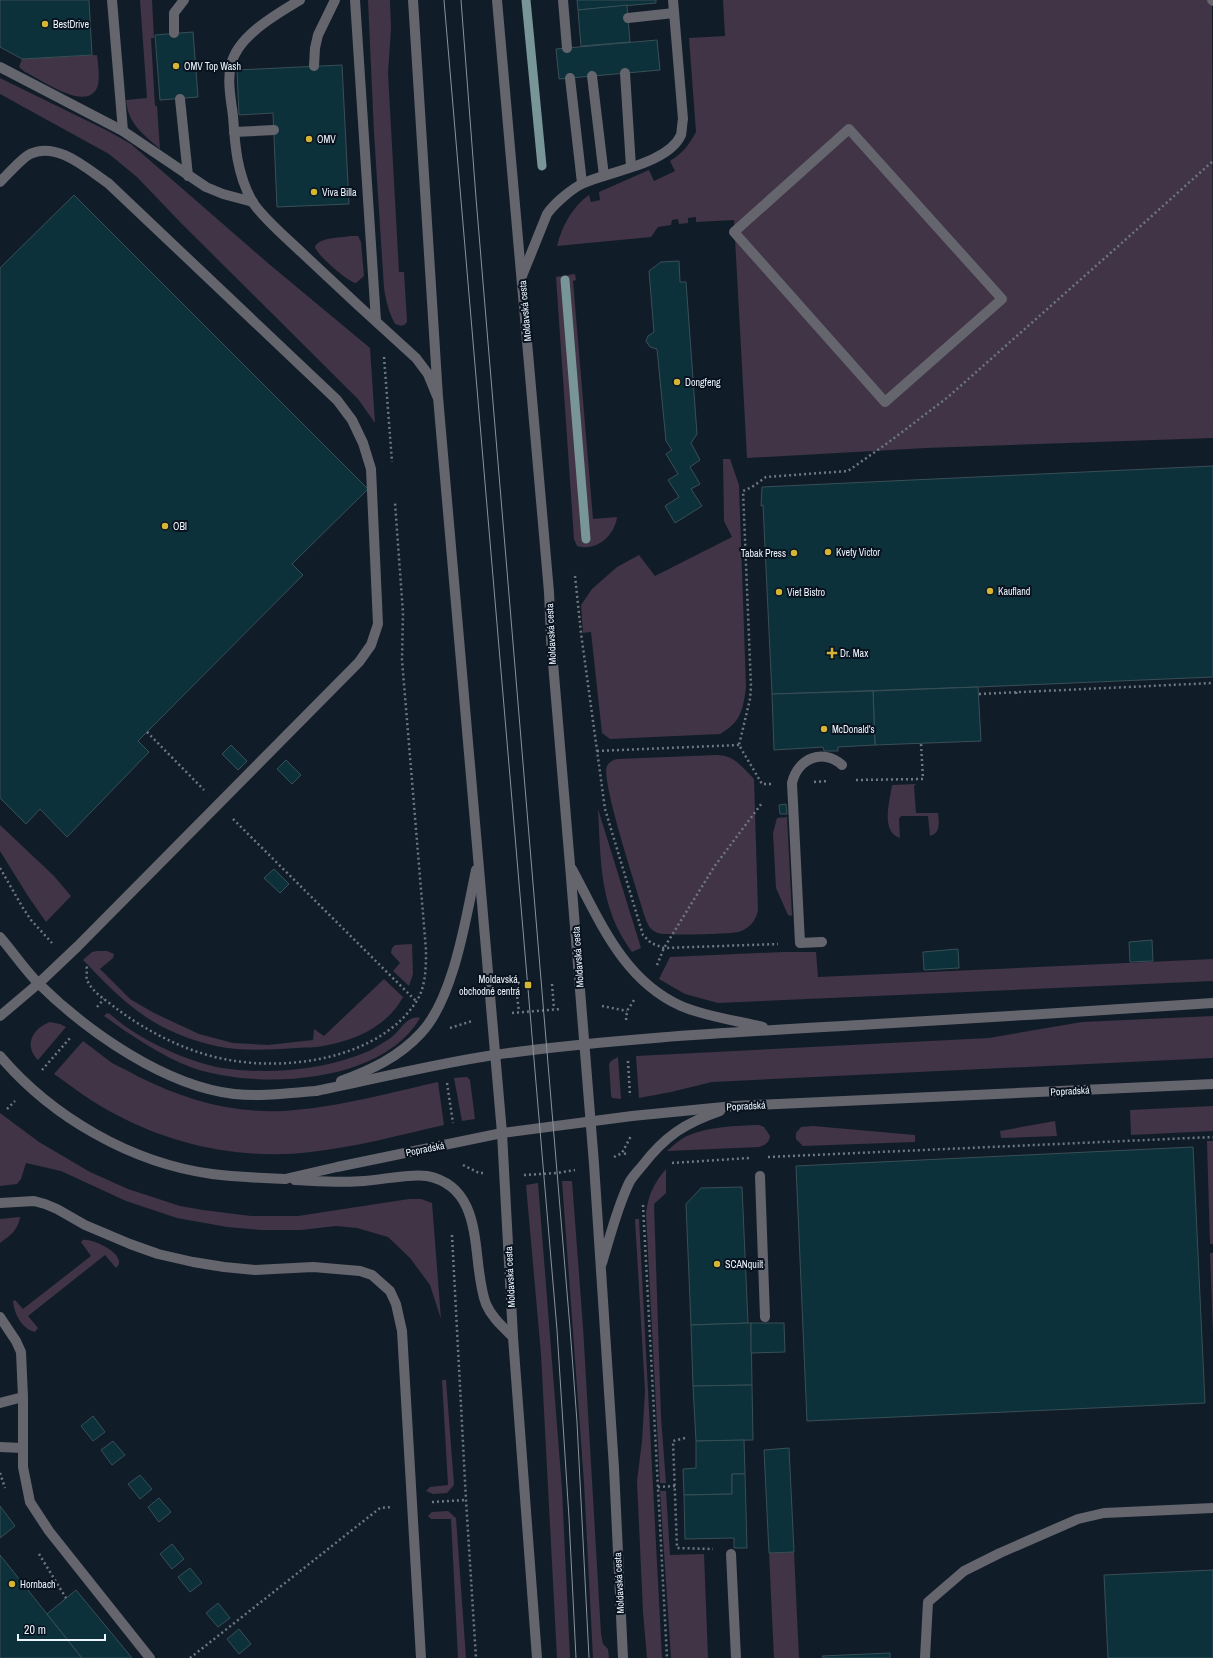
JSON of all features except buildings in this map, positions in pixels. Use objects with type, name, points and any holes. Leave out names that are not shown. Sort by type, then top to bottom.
[{"type":"street","points":[[112,0],[123,131]]},
{"type":"street","points":[[174,33],[174,13],[184,0]]},
{"type":"street","points":[[300,0],[256,30],[245,40],[235,53],[231,65],[230,79],[234,132],[237,160],[242,181],[252,202],[284,236],[416,358],[428,374],[438,397]]},
{"type":"street","points":[[314,66],[315,48],[318,34],[335,0]]},
{"type":"street","points":[[355,0],[379,324]]},
{"type":"street","name":"Moldavská cesta","points":[[413,0],[438,397],[502,1133],[513,1337],[537,1658]]},
{"type":"street","name":"Moldavská cesta","points":[[497,0],[549,592],[551,647],[594,1164],[614,1468],[623,1658]]},
{"type":"street","points":[[563,0],[567,48]]},
{"type":"street","points":[[522,276],[547,214],[553,206],[582,183],[650,161],[673,146],[681,134],[683,120],[673,0]]},
{"type":"street","points":[[628,18],[674,13]]},
{"type":"street","points":[[0,67],[123,131],[188,176],[206,186],[223,194],[252,202]]},
{"type":"street","points":[[625,73],[631,167]]},
{"type":"street","points":[[592,76],[604,176]]},
{"type":"street","points":[[570,78],[582,183]]},
{"type":"street","points":[[180,99],[188,176]]},
{"type":"street","points":[[849,129],[1002,299],[885,402],[734,232],[849,129]]},
{"type":"street","points":[[234,132],[274,130]]},
{"type":"street","points":[[0,182],[29,154],[39,152],[56,152],[70,158],[108,183],[337,400],[352,420],[363,443],[371,469],[374,505],[374,567],[378,624],[371,645],[360,662],[71,952],[39,983],[0,1016]]},
{"type":"street","points":[[822,942],[800,943],[792,783],[794,774],[803,763],[816,757],[834,758],[842,766]]},
{"type":"street","name":"Moldavská cesta","points":[[316,1091],[369,1070],[384,1062],[411,1043],[433,1018],[451,976],[478,858]]},
{"type":"street","points":[[570,865],[619,954],[631,970],[646,984],[662,996],[682,1006],[773,1029]]},
{"type":"street","points":[[0,937],[39,983],[84,1022],[110,1041],[151,1067],[190,1083],[234,1094],[277,1094],[316,1091],[444,1064],[495,1055],[584,1044],[773,1029],[1213,1003]]},
{"type":"street","points":[[0,1056],[28,1087],[58,1111],[81,1126],[104,1139],[137,1154],[189,1170],[248,1178],[335,1183],[418,1176],[435,1178],[459,1194],[467,1206],[474,1232],[481,1285],[487,1306],[496,1319],[513,1337]]},
{"type":"street","name":"Popradská","points":[[285,1179],[502,1133],[632,1116],[734,1106],[1213,1084]]},
{"type":"street","name":"Moldavská cesta","points":[[600,1269],[621,1204],[630,1182],[647,1159],[668,1137],[682,1127],[700,1118],[734,1106]]},
{"type":"street","points":[[760,1176],[765,1316]]},
{"type":"street","points":[[0,1203],[34,1201],[45,1204],[57,1208],[85,1225],[130,1244],[158,1254],[193,1262],[255,1270],[313,1268],[360,1271],[372,1275],[390,1291],[396,1304],[401,1325],[414,1504],[421,1658]]},
{"type":"street","points":[[0,1317],[16,1341],[21,1352],[23,1397],[23,1467],[30,1502],[36,1514],[150,1658]]},
{"type":"street","points":[[0,1403],[23,1397]]},
{"type":"street","points":[[0,1447],[22,1448]]},
{"type":"street","points":[[925,1658],[928,1602],[964,1571],[981,1562],[1042,1533],[1078,1519],[1104,1513],[1213,1508]]},
{"type":"street","points":[[731,1554],[736,1658]]},
{"type":"path","points":[[597,751],[739,745],[750,699],[751,687],[743,490],[752,487],[766,477],[848,471],[948,397],[981,369],[1213,161]]},
{"type":"path","points":[[379,324],[392,466]]},
{"type":"path","points":[[0,868],[31,920],[52,942],[64,944],[87,968],[86,979],[92,988],[136,1024],[174,1043],[229,1060],[262,1063],[304,1061],[347,1052],[366,1045],[383,1035],[404,1016],[417,1001],[426,974],[426,950],[402,660],[403,614],[394,497]]},
{"type":"path","points":[[575,576],[605,809],[643,935],[651,943],[664,948],[778,944]]},
{"type":"path","points":[[979,694],[1213,683]]},
{"type":"path","points":[[1016,692],[1016,697]]},
{"type":"path","points":[[147,732],[316,903],[417,1001]]},
{"type":"path","points":[[893,780],[923,779],[921,744]]},
{"type":"path","points":[[664,948],[714,867],[762,803]]},
{"type":"path","points":[[552,984],[554,1009]]},
{"type":"path","points":[[516,987],[519,1012]]},
{"type":"path","points":[[7,1109],[28,1087],[104,999]]},
{"type":"path","points":[[491,1016],[519,1012],[603,1006],[627,1011]]},
{"type":"path","points":[[449,1028],[442,1046],[457,1156],[463,1165],[479,1173],[524,1175],[557,1173],[594,1164],[622,1153]]},
{"type":"path","points":[[760,1158],[1213,1137]]},
{"type":"path","points":[[670,1163],[753,1158]]},
{"type":"path","points":[[449,1186],[463,1165]]},
{"type":"path","points":[[644,1197],[667,1658]]},
{"type":"path","points":[[452,1230],[476,1658]]},
{"type":"path","points":[[684,1438],[673,1441],[678,1548],[726,1549],[731,1554]]},
{"type":"path","points":[[658,1487],[675,1486]]},
{"type":"path","points":[[190,1658],[380,1508],[466,1500]]},
{"type":"shaded area","points":[[140,0],[152,0],[154,38],[151,38],[155,106],[157,106],[160,149],[137,128],[127,108],[126,100],[147,98]]},
{"type":"shaded area","points":[[368,0],[390,0],[391,29],[388,73],[399,272],[404,272],[407,321],[402,326],[395,324],[393,320],[388,307],[384,288],[374,133]]},
{"type":"shaded area","points":[[723,0],[1212,0],[1213,438],[926,448],[747,458],[734,220],[696,222],[696,217],[688,218],[688,223],[679,224],[678,219],[672,220],[671,225],[658,227],[651,237],[557,246],[568,218],[578,205],[589,195],[591,202],[600,200],[599,192],[649,170],[654,181],[675,171],[670,161],[679,155],[691,141],[696,132],[689,38],[725,36]]},
{"type":"shaded area","points":[[97,55],[99,74],[98,85],[93,93],[85,97],[75,96],[53,87],[25,72],[19,67],[22,59]]},
{"type":"shaded area","points":[[0,78],[108,131],[131,144],[269,264],[370,348],[375,423],[358,399],[181,223],[137,177],[109,154],[0,94]]},
{"type":"shaded area","points":[[358,236],[361,242],[364,276],[356,283],[346,278],[333,268],[321,256],[315,247],[321,241],[330,238]]},
{"type":"shaded area","points":[[575,274],[576,280],[573,281],[593,519],[617,517],[616,524],[609,536],[591,547],[577,546],[574,539],[556,277]]},
{"type":"shaded area","points":[[723,459],[730,459],[739,485],[746,687],[740,715],[732,725],[720,734],[610,739],[602,733],[591,632],[583,633],[581,605],[592,589],[617,567],[639,555],[655,576],[732,537],[724,521]]},
{"type":"shaded area","points":[[717,755],[733,759],[754,779],[757,914],[749,927],[738,932],[698,934],[658,933],[651,929],[647,922],[628,863],[609,792],[606,775],[607,766],[611,761],[617,759]]},
{"type":"shaded area","points":[[916,784],[914,786],[916,813],[938,813],[938,830],[934,835],[930,836],[928,816],[901,816],[899,819],[900,838],[894,835],[888,823],[888,807],[892,785]]},
{"type":"shaded area","points":[[598,809],[641,948],[632,952],[621,935],[613,918],[608,901],[601,866]]},
{"type":"shaded area","points":[[787,817],[791,916],[788,915],[776,888],[773,833],[777,818]]},
{"type":"shaded area","points":[[0,825],[54,876],[71,896],[46,922],[0,851]]},
{"type":"shaded area","points":[[412,944],[413,974],[409,986],[393,971],[400,963],[391,953],[392,948],[395,945]]},
{"type":"shaded area","points":[[107,951],[114,954],[113,958],[100,969],[130,999],[154,1013],[199,1034],[233,1043],[268,1045],[313,1040],[314,1029],[324,1036],[384,979],[403,997],[389,1016],[379,1024],[358,1036],[335,1044],[317,1047],[264,1050],[222,1047],[194,1040],[178,1034],[150,1020],[126,1002],[83,960],[92,952]]},
{"type":"shaded area","points":[[816,952],[818,977],[1213,959],[1213,981],[718,1003],[685,994],[659,979],[670,957]]},
{"type":"shaded area","points":[[107,1013],[134,1032],[178,1055],[222,1068],[259,1071],[298,1069],[354,1057],[371,1050],[392,1037],[411,1019],[420,1018],[402,1040],[378,1057],[349,1069],[317,1076],[284,1079],[251,1079],[220,1075],[193,1068],[170,1058],[125,1031],[104,1016]]},
{"type":"shaded area","points":[[1213,1016],[1213,1058],[712,1082],[639,1098],[636,1056],[989,1038],[1082,1022]]},
{"type":"shaded area","points":[[50,1022],[66,1027],[38,1060],[31,1049],[32,1038],[39,1028]]},
{"type":"shaded area","points":[[83,1041],[112,1063],[157,1085],[191,1098],[245,1110],[283,1111],[322,1107],[361,1100],[438,1082],[444,1125],[361,1144],[311,1152],[260,1154],[210,1148],[161,1135],[138,1125],[99,1105],[54,1074]]},
{"type":"shaded area","points":[[618,1057],[621,1099],[612,1098],[611,1095],[609,1064]]},
{"type":"shaded area","points":[[467,1077],[470,1080],[475,1119],[462,1121],[454,1078]]},
{"type":"shaded area","points":[[1213,1106],[1213,1131],[1131,1135],[1130,1110]]},
{"type":"shaded area","points":[[0,1113],[39,1142],[90,1172],[128,1189],[180,1206],[251,1216],[298,1216],[409,1199],[421,1199],[432,1203],[441,1319],[430,1285],[410,1258],[388,1237],[357,1228],[336,1226],[301,1230],[261,1230],[227,1227],[177,1218],[126,1201],[61,1171],[26,1163],[21,1179],[17,1184],[0,1186]]},
{"type":"shaded area","points":[[1055,1121],[1057,1136],[1001,1138],[1000,1131]]},
{"type":"shaded area","points":[[759,1125],[764,1127],[770,1136],[766,1143],[759,1147],[667,1151],[687,1136],[704,1130],[723,1127]]},
{"type":"shaded area","points":[[813,1126],[915,1135],[915,1142],[803,1146],[796,1139],[796,1133],[801,1127]]},
{"type":"shaded area","points":[[1207,1141],[1213,1141],[1213,1244],[1210,1244]]},
{"type":"shaded area","points":[[666,1169],[666,1193],[654,1204],[661,1417],[666,1483],[660,1483],[646,1214],[648,1201],[652,1190]]},
{"type":"shaded area","points":[[562,1181],[572,1181],[583,1327],[601,1634],[603,1644],[608,1649],[609,1658],[593,1658],[584,1483]]},
{"type":"shaded area","points":[[538,1183],[562,1489],[570,1658],[557,1658],[541,1354],[526,1185]]},
{"type":"shaded area","points":[[20,1217],[18,1225],[13,1232],[0,1243],[0,1219]]},
{"type":"shaded area","points":[[635,1219],[639,1219],[662,1658],[647,1658],[643,1612],[637,1481],[642,1441],[645,1391]]},
{"type":"shaded area","points":[[83,1240],[88,1240],[102,1245],[114,1253],[118,1258],[119,1263],[116,1268],[105,1255],[28,1316],[38,1328],[35,1332],[26,1328],[17,1316],[13,1301],[15,1300],[23,1309],[91,1256],[81,1242]]},
{"type":"shaded area","points":[[1210,1253],[1213,1253],[1213,1335]]},
{"type":"shaded area","points":[[442,1380],[446,1380],[454,1485],[447,1493],[433,1494],[426,1491],[430,1487],[448,1485]]},
{"type":"shaded area","points":[[660,1491],[666,1491],[670,1555],[704,1554],[708,1658],[671,1658]]},
{"type":"shaded area","points":[[448,1511],[456,1518],[466,1658],[458,1658],[451,1519],[431,1519],[428,1516],[432,1512]]},
{"type":"shaded area","points":[[794,1552],[799,1658],[774,1658],[769,1553]]},
{"type":"waterway","points":[[526,0],[542,166]]},
{"type":"waterway","points":[[565,280],[586,539]]},
{"type":"tram line","points":[[444,0],[557,1330],[576,1658]]},
{"type":"tram line","points":[[461,0],[476,198],[570,1328],[577,1422],[589,1658]]},
{"type":"place","name":"BestDrive","points":[[45,24]]},
{"type":"place","name":"OMV Top Wash","points":[[176,66]]},
{"type":"place","name":"OMV","points":[[309,139]]},
{"type":"place","name":"Viva Billa","points":[[314,192]]},
{"type":"place","name":"Dongfeng","points":[[677,382]]},
{"type":"place","name":"OBI","points":[[165,526]]},
{"type":"place","name":"Kvety Victor","points":[[828,552]]},
{"type":"place","name":"Tabak Press","points":[[794,553]]},
{"type":"place","name":"Kaufland","points":[[990,591]]},
{"type":"place","name":"Viet Bistro","points":[[779,592]]},
{"type":"place","name":"Dr. Max","points":[[832,653]]},
{"type":"place","name":"McDonald's","points":[[824,729]]},
{"type":"place","name":"Moldavská, obchodné centrá","points":[[528,985]]},
{"type":"place","name":"SCANquilt","points":[[717,1264]]},
{"type":"place","name":"Hornbach","points":[[12,1584]]}]
